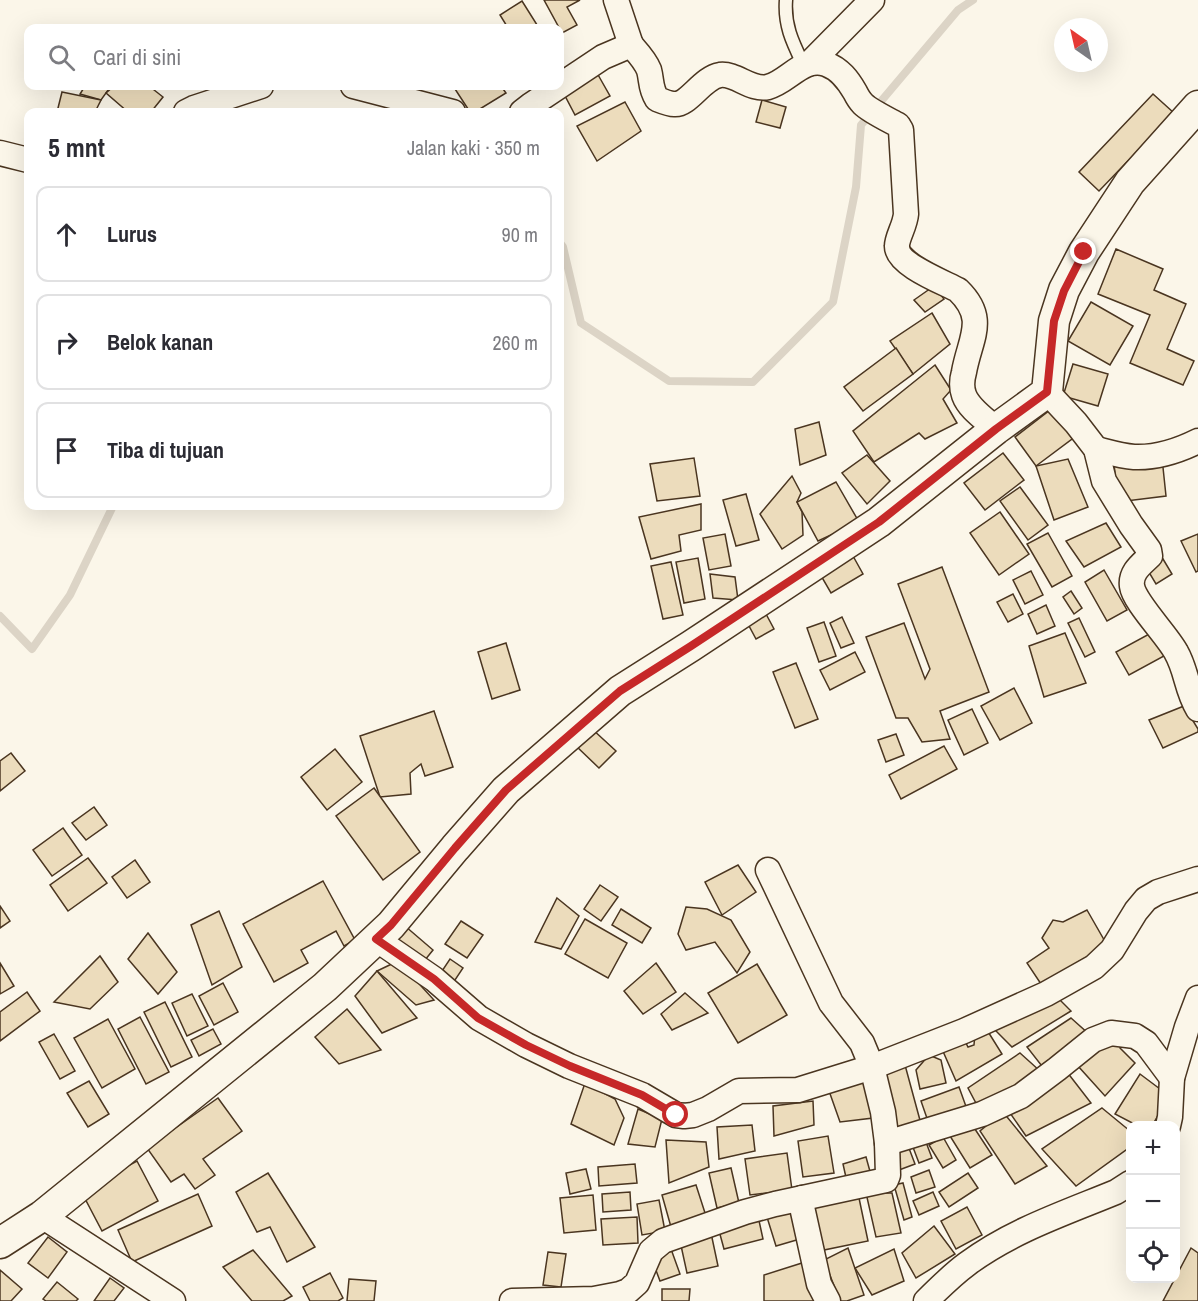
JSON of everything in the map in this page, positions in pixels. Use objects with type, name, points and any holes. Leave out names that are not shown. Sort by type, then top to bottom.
[{"type":"street","points":[[616,0],[631,45],[644,60],[650,72],[652,91],[666,102],[685,101],[706,81],[716,76],[727,75],[763,88],[777,84],[807,65],[872,0]]},
{"type":"street","points":[[564,83],[603,57],[631,45]]},
{"type":"street","points":[[807,65],[826,64],[836,69],[845,76],[863,104],[898,125],[902,132],[906,214],[905,225],[896,248],[899,256],[911,266],[958,290],[971,307],[976,320],[962,382],[963,394],[969,404],[996,429]]},
{"type":"street","points":[[194,108],[249,90]]},
{"type":"street","points":[[369,90],[438,108]]},
{"type":"street","points":[[527,108],[554,90]]},
{"type":"street","points":[[0,1243],[42,1216],[325,987],[391,925],[506,790],[620,691],[879,522],[996,429],[1047,392],[1054,321],[1064,291],[1084,252],[1130,182],[1198,106]]},
{"type":"street","points":[[0,153],[24,159]]},
{"type":"street","points":[[1047,392],[1096,449],[1104,481],[1149,550],[1151,555],[1140,565],[1133,576],[1131,582],[1134,594],[1176,651],[1183,666],[1186,684],[1198,709]]},
{"type":"street","points":[[1096,449],[1133,457],[1161,455],[1198,441]]},
{"type":"street","points":[[512,1301],[594,1299],[620,1294],[628,1291],[637,1283],[651,1251],[663,1241],[745,1212],[884,1181],[888,1175],[887,1143],[872,1067],[862,1043],[831,1003],[768,870]]},
{"type":"street","points":[[376,939],[434,979],[478,1018],[561,1062],[642,1095],[676,1115],[684,1116],[701,1113],[739,1091],[798,1090],[872,1067],[1035,999],[1094,967],[1112,950],[1146,899],[1158,892],[1198,879]]},
{"type":"street","points":[[1169,1121],[1172,1078],[1198,998]]},
{"type":"street","points":[[887,1143],[982,1114],[1021,1096],[1093,1040],[1111,1033],[1135,1036],[1146,1043],[1172,1078]]},
{"type":"street","points":[[926,1301],[950,1277],[989,1249],[1017,1233],[1126,1186]]},
{"type":"street","points":[[802,1198],[819,1284],[828,1301]]},
{"type":"street","points":[[42,1216],[173,1301]]},
{"type":"lane","points":[[786,0],[786,21],[792,41],[807,65]]},
{"type":"building","points":[[544,0],[580,0],[567,7],[577,25],[564,32],[564,24],[557,24]]},
{"type":"building","points":[[522,1],[536,24],[506,24],[500,15]]},
{"type":"building","points":[[597,73],[610,96],[575,115],[563,92]]},
{"type":"building","points":[[82,90],[108,90],[101,100],[80,94]]},
{"type":"building","points":[[109,90],[154,90],[163,97],[154,108],[123,108],[106,93]]},
{"type":"building","points":[[456,90],[504,90],[506,93],[482,108],[467,108]]},
{"type":"building","points":[[62,92],[101,100],[97,108],[58,108]]},
{"type":"building","points":[[1153,94],[1174,113],[1099,191],[1079,172]]},
{"type":"building","points":[[762,100],[786,107],[780,128],[756,122]]},
{"type":"building","points":[[625,102],[641,131],[597,161],[577,126]]},
{"type":"building","points":[[1116,249],[1163,269],[1154,290],[1186,304],[1167,349],[1194,361],[1183,385],[1130,363],[1150,315],[1098,294]]},
{"type":"building","points":[[934,286],[944,299],[925,312],[914,300]]},
{"type":"building","points":[[1091,302],[1133,326],[1110,365],[1068,341]]},
{"type":"building","points":[[932,313],[950,344],[913,374],[890,341]]},
{"type":"building","points":[[896,348],[913,374],[863,411],[844,387]]},
{"type":"building","points":[[1073,364],[1108,374],[1098,406],[1063,396]]},
{"type":"building","points":[[935,365],[951,390],[943,399],[957,423],[925,439],[919,433],[874,462],[853,431]]},
{"type":"building","points":[[1054,407],[1076,436],[1036,466],[1015,437]]},
{"type":"building","points":[[819,422],[826,455],[800,465],[795,429]]},
{"type":"building","points":[[1003,453],[1024,480],[985,510],[964,483]]},
{"type":"building","points":[[867,455],[890,481],[867,504],[842,473]]},
{"type":"building","points":[[694,458],[700,496],[657,501],[650,464]]},
{"type":"building","points":[[1162,458],[1166,496],[1118,502],[1114,464]]},
{"type":"building","points":[[1068,459],[1088,507],[1054,520],[1036,466]]},
{"type":"building","points":[[792,476],[801,493],[797,502],[802,512],[803,535],[782,549],[760,514]]},
{"type":"building","points":[[836,482],[859,522],[818,541],[797,502]]},
{"type":"building","points":[[1020,487],[1048,525],[1028,540],[1000,501]]},
{"type":"building","points":[[746,494],[759,540],[736,546],[723,500]]},
{"type":"building","points":[[701,504],[701,530],[679,535],[681,551],[651,559],[639,517]]},
{"type":"building","points":[[1000,512],[1029,554],[999,575],[970,533]]},
{"type":"building","points":[[1106,523],[1121,547],[1084,567],[1066,541]]},
{"type":"building","points":[[1048,533],[1072,576],[1052,587],[1027,544]]},
{"type":"building","points":[[725,534],[731,566],[709,570],[703,538]]},
{"type":"building","points":[[1198,534],[1198,571],[1196,572],[1181,541]]},
{"type":"building","points":[[853,556],[863,574],[831,593],[820,574]]},
{"type":"building","points":[[698,558],[705,599],[684,603],[676,562]]},
{"type":"building","points":[[1163,559],[1172,574],[1156,584],[1147,569]]},
{"type":"building","points":[[671,562],[683,615],[663,619],[651,566]]},
{"type":"building","points":[[942,567],[989,692],[940,711],[950,739],[922,742],[908,718],[896,718],[866,637],[904,623],[925,679],[930,669],[898,584]]},
{"type":"building","points":[[1104,570],[1127,610],[1107,621],[1085,582]]},
{"type":"building","points":[[1031,571],[1043,595],[1025,604],[1013,580]]},
{"type":"building","points":[[710,574],[735,577],[738,600],[713,598]]},
{"type":"building","points":[[1071,591],[1082,608],[1074,614],[1063,597]]},
{"type":"building","points":[[1013,594],[1023,614],[1008,622],[997,602]]},
{"type":"building","points":[[1046,605],[1055,626],[1037,634],[1028,614]]},
{"type":"building","points":[[766,614],[774,629],[756,639],[748,624]]},
{"type":"building","points":[[842,617],[854,643],[841,648],[830,623]]},
{"type":"building","points":[[1079,618],[1095,652],[1085,657],[1068,623]]},
{"type":"building","points":[[824,622],[836,656],[819,662],[807,628]]},
{"type":"building","points":[[1065,633],[1086,683],[1044,697],[1029,646]]},
{"type":"building","points":[[1151,633],[1164,656],[1129,675],[1116,652]]},
{"type":"building","points":[[506,643],[520,690],[492,699],[478,652]]},
{"type":"building","points":[[855,652],[865,672],[830,690],[820,670]]},
{"type":"building","points":[[796,663],[818,719],[795,728],[773,672]]},
{"type":"building","points":[[1014,688],[1032,723],[1000,740],[981,706]]},
{"type":"building","points":[[1184,706],[1198,732],[1163,748],[1149,720]]},
{"type":"building","points":[[972,709],[988,743],[964,755],[948,720]]},
{"type":"building","points":[[434,711],[453,767],[425,776],[421,764],[410,773],[411,794],[380,797],[360,736]]},
{"type":"building","points":[[591,728],[616,751],[599,768],[575,745]]},
{"type":"building","points":[[896,734],[904,755],[886,762],[878,740]]},
{"type":"building","points":[[944,746],[957,769],[901,799],[889,775]]},
{"type":"building","points":[[335,749],[362,782],[327,810],[301,777]]},
{"type":"building","points":[[11,753],[25,771],[0,791],[0,761]]},
{"type":"building","points":[[374,788],[420,852],[383,880],[336,816]]},
{"type":"building","points":[[94,807],[107,825],[86,840],[72,823]]},
{"type":"building","points":[[63,828],[82,855],[52,876],[33,850]]},
{"type":"building","points":[[88,858],[107,883],[68,911],[50,885]]},
{"type":"building","points":[[135,860],[150,882],[127,898],[112,877]]},
{"type":"building","points":[[738,865],[756,892],[722,915],[705,882]]},
{"type":"building","points":[[323,881],[355,940],[344,946],[336,931],[301,950],[308,963],[274,982],[243,924]]},
{"type":"building","points":[[600,885],[618,897],[601,921],[584,909]]},
{"type":"building","points":[[557,898],[579,916],[561,949],[535,942]]},
{"type":"building","points":[[0,906],[10,921],[0,928]]},
{"type":"building","points":[[686,907],[707,909],[731,920],[750,952],[737,973],[715,942],[686,950],[678,934]]},
{"type":"building","points":[[621,909],[651,928],[642,943],[612,925]]},
{"type":"building","points":[[1087,910],[1107,945],[1041,984],[1027,963],[1049,948],[1042,938],[1053,920],[1063,922]]},
{"type":"building","points":[[219,911],[242,967],[212,985],[191,925]]},
{"type":"building","points":[[585,919],[627,943],[608,978],[565,954]]},
{"type":"building","points":[[461,921],[483,935],[467,958],[445,944]]},
{"type":"building","points":[[405,926],[433,950],[421,965],[393,941]]},
{"type":"building","points":[[148,933],[177,972],[158,994],[128,959]]},
{"type":"building","points":[[100,956],[118,982],[90,1009],[54,1002]]},
{"type":"building","points":[[450,959],[463,968],[453,983],[440,974]]},
{"type":"building","points":[[398,961],[434,1000],[416,1005],[377,971]]},
{"type":"building","points":[[0,963],[14,986],[0,994]]},
{"type":"building","points":[[656,963],[676,992],[643,1014],[624,991]]},
{"type":"building","points":[[757,964],[787,1015],[738,1043],[708,993]]},
{"type":"building","points":[[377,971],[417,1018],[382,1033],[355,996]]},
{"type":"building","points":[[223,983],[238,1012],[214,1025],[199,996]]},
{"type":"building","points":[[27,992],[40,1011],[0,1041],[0,1012]]},
{"type":"building","points":[[685,993],[708,1013],[672,1030],[661,1014]]},
{"type":"building","points":[[192,994],[208,1026],[187,1036],[172,1003]]},
{"type":"building","points":[[1055,995],[1071,1011],[1012,1047],[995,1030]]},
{"type":"building","points":[[165,1002],[192,1057],[171,1067],[144,1012]]},
{"type":"building","points":[[347,1009],[381,1050],[339,1064],[315,1037]]},
{"type":"building","points":[[140,1017],[169,1072],[146,1084],[118,1029]]},
{"type":"building","points":[[1071,1018],[1090,1035],[1045,1070],[1027,1047]]},
{"type":"building","points":[[108,1019],[135,1069],[102,1088],[74,1038]]},
{"type":"building","points":[[213,1029],[221,1044],[199,1056],[191,1040]]},
{"type":"building","points":[[987,1030],[1002,1054],[956,1081],[942,1049],[963,1037],[968,1047],[974,1045],[975,1033]]},
{"type":"building","points":[[54,1034],[75,1071],[60,1079],[39,1042]]},
{"type":"building","points":[[1114,1039],[1121,1042],[1120,1048],[1135,1063],[1105,1096],[1078,1066]]},
{"type":"building","points":[[1020,1053],[1040,1071],[978,1107],[968,1088]]},
{"type":"building","points":[[929,1055],[941,1060],[946,1083],[920,1089],[916,1070]]},
{"type":"building","points":[[905,1065],[921,1124],[895,1128],[883,1071]]},
{"type":"building","points":[[1067,1072],[1091,1103],[1026,1136],[1010,1113]]},
{"type":"building","points":[[1140,1074],[1164,1092],[1159,1114],[1155,1121],[1128,1121],[1115,1114]]},
{"type":"building","points":[[89,1081],[109,1114],[88,1127],[67,1093]]},
{"type":"building","points":[[863,1081],[873,1118],[840,1122],[828,1088]]},
{"type":"building","points":[[585,1083],[615,1099],[624,1118],[614,1145],[571,1124]]},
{"type":"building","points":[[959,1087],[968,1112],[930,1127],[921,1101]]},
{"type":"building","points":[[218,1098],[242,1131],[203,1159],[215,1175],[195,1189],[184,1174],[171,1182],[147,1148]]},
{"type":"building","points":[[813,1101],[814,1125],[774,1136],[773,1106]]},
{"type":"building","points":[[1102,1108],[1126,1128],[1126,1150],[1076,1186],[1042,1149]]},
{"type":"building","points":[[638,1109],[662,1119],[655,1147],[628,1144]]},
{"type":"building","points":[[1003,1112],[1047,1166],[1015,1184],[980,1131]]},
{"type":"building","points":[[971,1123],[992,1155],[970,1168],[950,1136]]},
{"type":"building","points":[[752,1125],[755,1151],[719,1159],[717,1127]]},
{"type":"building","points":[[828,1136],[834,1173],[803,1177],[798,1141]]},
{"type":"building","points":[[924,1137],[932,1158],[919,1163],[911,1142]]},
{"type":"building","points":[[943,1137],[956,1160],[943,1168],[929,1145]]},
{"type":"building","points":[[666,1140],[706,1142],[709,1167],[669,1183]]},
{"type":"building","points":[[907,1143],[915,1164],[899,1170],[891,1149]]},
{"type":"building","points":[[787,1153],[792,1190],[750,1195],[745,1159]]},
{"type":"building","points":[[866,1157],[871,1175],[847,1182],[843,1164]]},
{"type":"building","points":[[137,1161],[158,1201],[102,1231],[81,1191]]},
{"type":"building","points":[[635,1164],[637,1183],[599,1186],[598,1167]]},
{"type":"building","points":[[731,1168],[739,1203],[717,1208],[709,1173]]},
{"type":"building","points":[[586,1169],[591,1189],[570,1194],[566,1173]]},
{"type":"building","points":[[929,1170],[935,1187],[916,1193],[911,1177]]},
{"type":"building","points":[[268,1173],[315,1247],[287,1262],[270,1227],[257,1232],[236,1192]]},
{"type":"building","points":[[968,1173],[978,1188],[949,1207],[939,1192]]},
{"type":"building","points":[[903,1183],[912,1217],[904,1220],[894,1185]]},
{"type":"building","points":[[696,1185],[706,1216],[671,1227],[662,1195]]},
{"type":"building","points":[[630,1192],[631,1210],[603,1212],[602,1194]]},
{"type":"building","points":[[933,1192],[939,1206],[919,1215],[913,1201]]},
{"type":"building","points":[[866,1193],[892,1193],[901,1233],[876,1237]]},
{"type":"building","points":[[198,1194],[212,1226],[132,1262],[118,1230]]},
{"type":"building","points":[[593,1195],[596,1230],[564,1233],[560,1198]]},
{"type":"building","points":[[859,1198],[868,1241],[819,1251],[810,1208]]},
{"type":"building","points":[[659,1200],[665,1231],[642,1235],[637,1204]]},
{"type":"building","points":[[790,1206],[800,1239],[776,1246],[766,1214]]},
{"type":"building","points":[[967,1207],[982,1235],[956,1249],[941,1221]]},
{"type":"building","points":[[758,1216],[763,1239],[724,1249],[718,1227]]},
{"type":"building","points":[[637,1217],[638,1243],[603,1245],[601,1219]]},
{"type":"building","points":[[934,1226],[955,1254],[916,1278],[902,1253]]},
{"type":"building","points":[[711,1233],[718,1266],[687,1273],[680,1241]]},
{"type":"building","points":[[48,1237],[67,1252],[48,1278],[28,1263]]},
{"type":"building","points":[[848,1248],[864,1295],[840,1301],[824,1260]]},
{"type":"building","points":[[1191,1248],[1198,1253],[1198,1301],[1163,1301],[1173,1283],[1180,1283],[1180,1269]]},
{"type":"building","points":[[671,1249],[680,1274],[660,1281],[651,1257]]},
{"type":"building","points":[[894,1249],[904,1281],[872,1295],[855,1268]]},
{"type":"building","points":[[253,1250],[292,1296],[283,1301],[252,1301],[223,1267]]},
{"type":"building","points":[[548,1252],[566,1254],[561,1287],[543,1285]]},
{"type":"building","points":[[802,1263],[817,1301],[764,1301],[764,1275]]},
{"type":"building","points":[[0,1270],[22,1289],[11,1301],[0,1301]]},
{"type":"building","points":[[330,1273],[343,1298],[338,1301],[310,1301],[303,1287]]},
{"type":"building","points":[[110,1278],[124,1288],[114,1301],[94,1301]]},
{"type":"building","points":[[349,1279],[376,1281],[374,1301],[347,1301]]},
{"type":"building","points":[[57,1282],[78,1299],[76,1301],[46,1301],[43,1299]]},
{"type":"building","points":[[662,1289],[690,1289],[689,1301],[662,1301]]},
{"type":"waterway","points":[[564,251],[581,323],[669,381],[753,382],[833,302],[856,187],[861,125],[958,10],[973,0]]},
{"type":"waterway","points":[[0,616],[32,649],[70,595],[111,510]]},
{"type":"route","points":[[676,1115],[642,1095],[570,1066],[526,1045],[478,1018],[434,979],[376,939],[391,925],[506,790],[620,691],[879,522],[996,429],[1047,392],[1054,321],[1064,291],[1084,252]]}]
